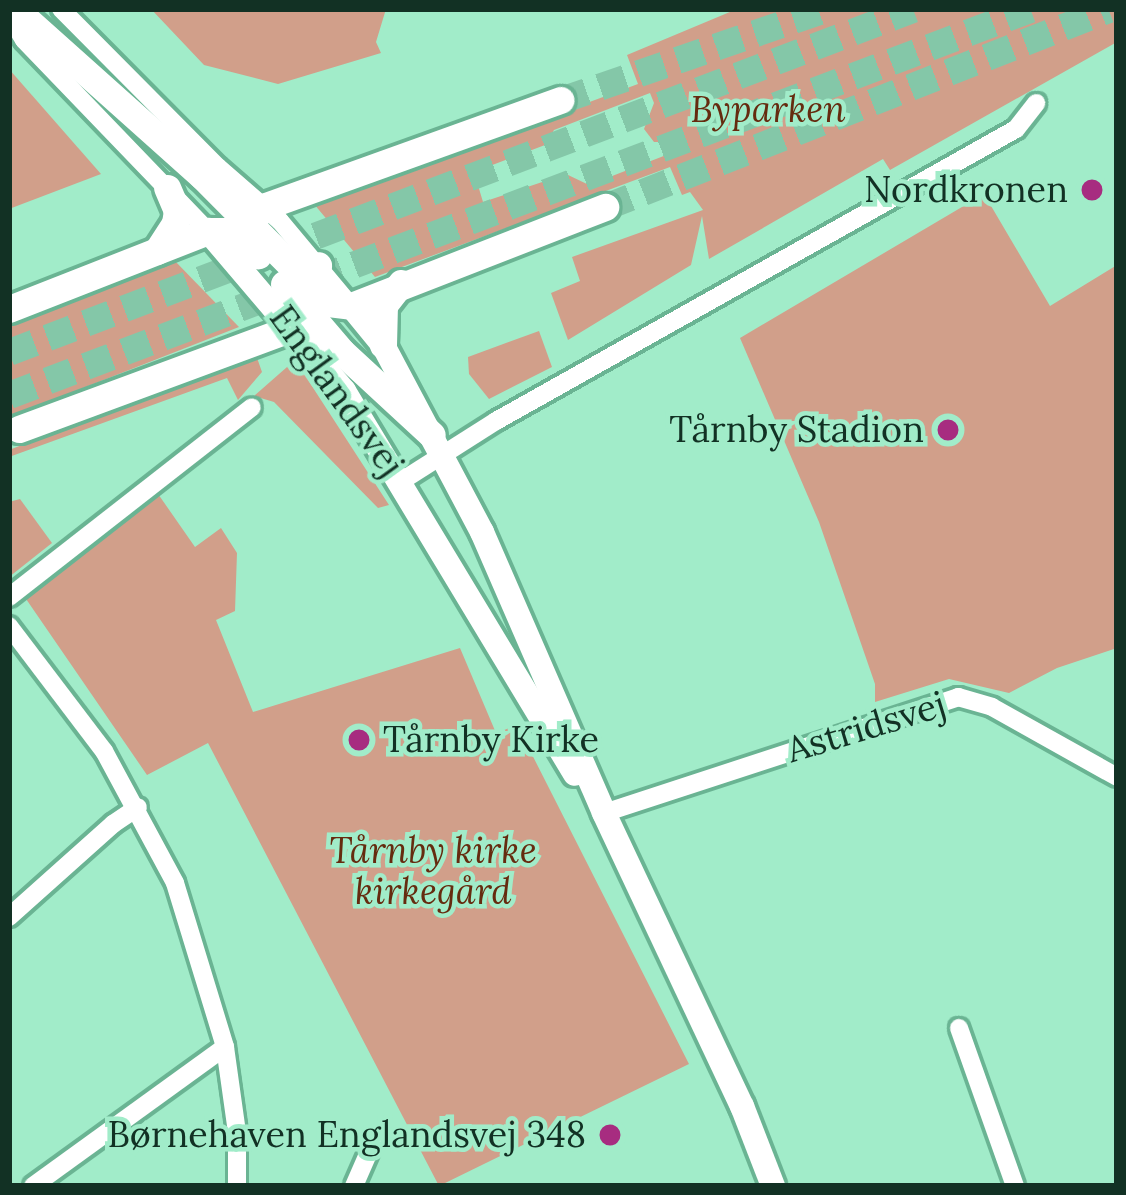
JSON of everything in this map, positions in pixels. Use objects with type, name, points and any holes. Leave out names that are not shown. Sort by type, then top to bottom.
[{"type":"highway","points":[[12,12],[248,231],[342,352],[437,444]]},
{"type":"highway","points":[[9,310],[208,231],[248,231],[561,100]]},
{"type":"highway","points":[[157,251],[176,223],[177,211],[167,188]]},
{"type":"highway","points":[[19,429],[306,311],[351,306],[400,283],[605,207]]},
{"type":"highway","points":[[306,311],[318,265]]},
{"type":"highway","points":[[383,345],[384,305],[400,283]]},
{"type":"main road","name":"Englandsvej","points":[[351,306],[383,345],[482,532],[604,813],[697,1004],[772,1186]]},
{"type":"main road","name":"Englandsvej","points":[[306,311],[564,758],[604,813]]},
{"type":"street","name":"Englandsvej","points":[[61,9],[218,167],[248,231],[318,265],[351,306]]},
{"type":"street","points":[[12,12],[24,40],[208,231]]},
{"type":"street","points":[[403,480],[437,444],[496,421],[1016,128],[1036,103]]},
{"type":"street","points":[[9,597],[251,407]]},
{"type":"street","points":[[9,626],[72,703],[139,807],[183,903],[225,1047],[237,1186]]},
{"type":"street","name":"Astridsvej","points":[[604,813],[934,701],[958,698],[992,707],[1117,777]]},
{"type":"street","points":[[9,917],[112,824],[139,807]]},
{"type":"street","points":[[959,1028],[1015,1186]]},
{"type":"street","points":[[33,1186],[225,1047]]},
{"type":"street","points":[[354,1186],[375,1138]]},
{"type":"green space","points":[[151,9],[386,9],[376,42],[381,53],[278,84],[204,65]]},
{"type":"green space","name":"Byparken","points":[[737,9],[1117,9],[1117,42],[890,170],[883,159],[709,259],[702,216],[691,265],[568,340],[551,293],[580,281],[572,257],[703,210],[690,192],[682,195],[670,167],[375,277],[314,204],[638,84],[627,55]],"holes":[[[650,93],[654,103],[644,129],[654,142],[670,142],[674,152],[589,185],[566,174],[483,202],[474,172],[545,145],[554,130]]]},
{"type":"green space","points":[[9,69],[101,174],[9,209]]},
{"type":"green space","name":"Tårnby Stadion","points":[[984,194],[1050,306],[1117,265],[1117,648],[1057,668],[1009,693],[949,679],[875,702],[875,684],[819,522],[740,338]]},
{"type":"green space","points":[[174,260],[239,327],[9,417],[9,323]]},
{"type":"green space","points":[[539,331],[552,367],[489,399],[469,374],[468,357]]},
{"type":"green space","points":[[256,355],[262,372],[238,400],[227,378],[9,457],[9,450]]},
{"type":"green space","points":[[295,360],[389,505],[378,508],[274,402],[254,396]]},
{"type":"green space","name":"Tårnby kirke kirkegård","points":[[156,491],[195,547],[221,528],[237,553],[235,611],[216,620],[253,712],[460,648],[496,733],[517,725],[689,1064],[439,1186],[208,743],[147,775],[24,596]]},
{"type":"green space","points":[[20,499],[52,543],[9,577],[9,502]]},
{"type":"tunnel","points":[[561,100],[825,9]]},
{"type":"tunnel","points":[[9,352],[913,9]]},
{"type":"tunnel","points":[[9,395],[1030,9]]},
{"type":"tunnel","points":[[605,207],[1109,9]]},
{"type":"place","name":"Nordkronen","points":[[1092,190]]},
{"type":"place","name":"Tårnby Stadion","points":[[948,430]]},
{"type":"place","name":"Tårnby Kirke","points":[[359,740]]},
{"type":"place","name":"Børnehaven Englandsvej 348","points":[[610,1135]]}]
